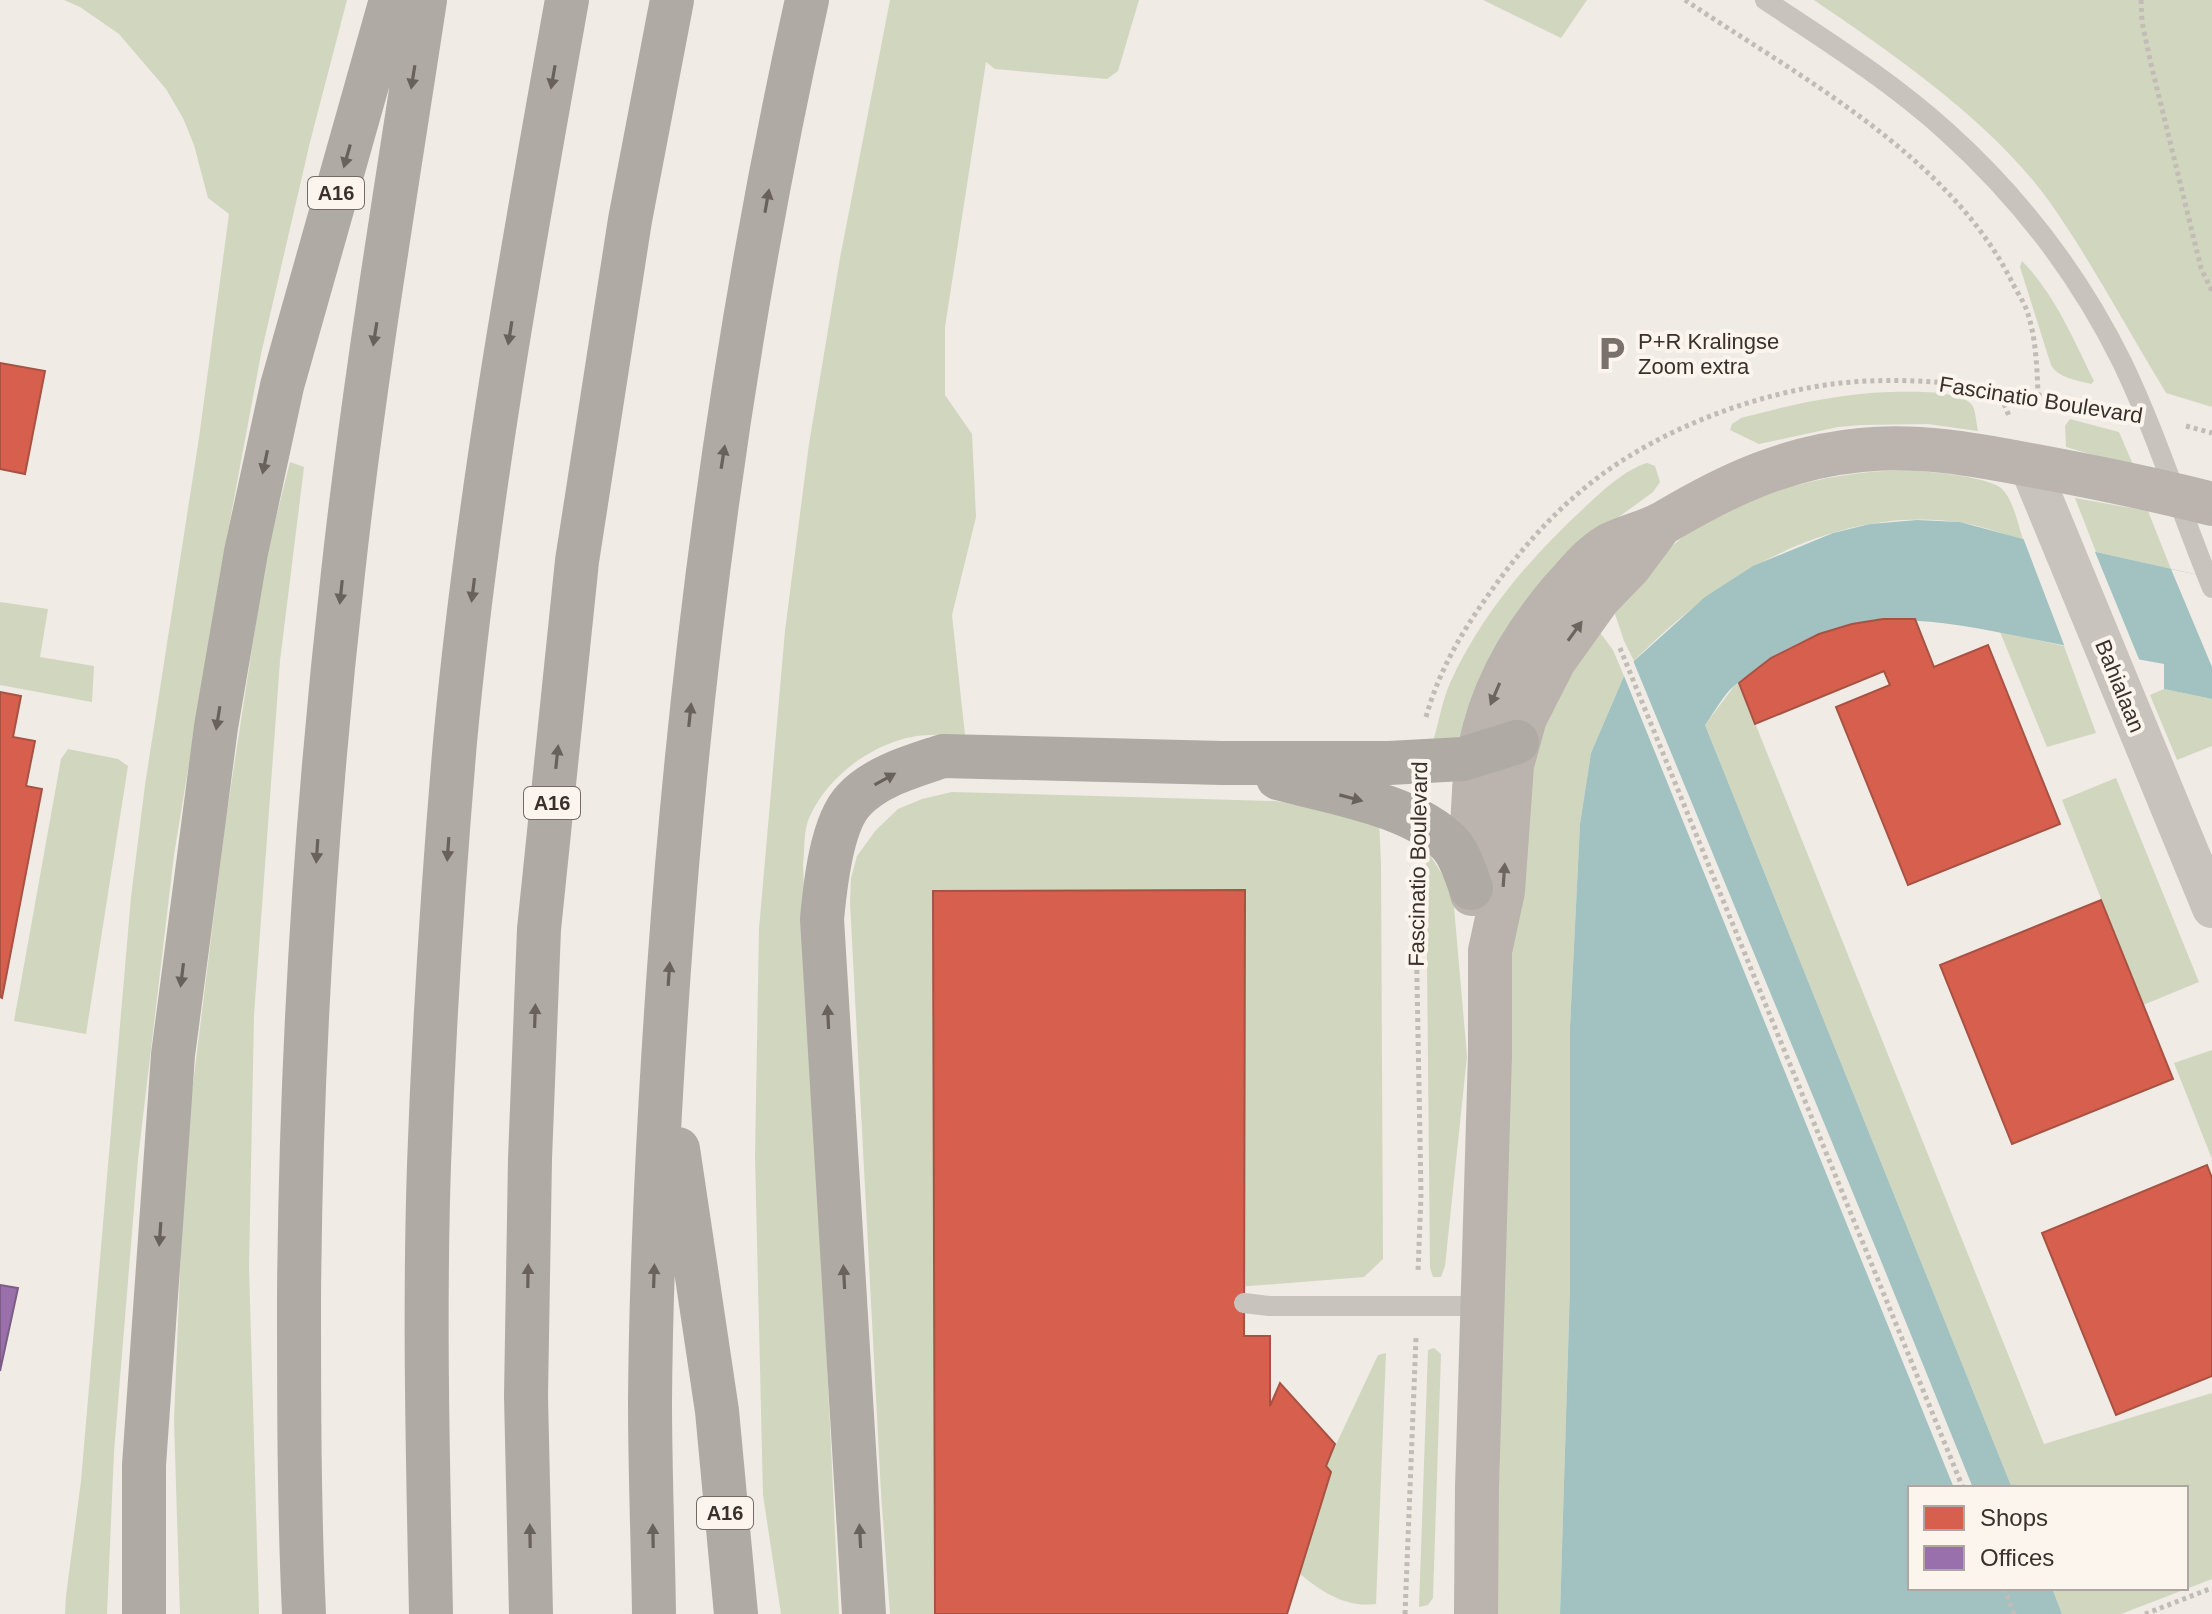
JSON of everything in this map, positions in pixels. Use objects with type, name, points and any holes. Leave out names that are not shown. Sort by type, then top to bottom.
[{"type":"highway","name":"A16","points":[[144,1614],[144,1465],[173,1055],[216,727],[246,552],[282,386],[391,0]]},
{"type":"highway","name":"A16","points":[[304,1614],[299,1392],[300,1202],[306,1000],[322,775],[343,571],[369,372],[425,0]]},
{"type":"highway","points":[[431,1614],[426,1394],[429,1167],[456,741],[480,527],[532,195],[567,0]]},
{"type":"highway","name":"A16","points":[[531,1614],[526,1396],[530,1159],[539,929],[577,561],[630,220],[672,0]]},
{"type":"highway","name":"A16","points":[[654,1614],[650,1401],[658,1148],[682,797],[715,504],[761,230],[807,0]]},
{"type":"highway","points":[[864,1614],[822,919],[827,870],[838,830],[853,801],[900,771],[943,756],[1222,763],[1417,762],[1463,759],[1497,748]]},
{"type":"highway","points":[[1222,763],[1414,817],[1457,852],[1471,888]]},
{"type":"highway","name":"A16","points":[[664,1052],[717,1411],[736,1614]]},
{"type":"street","points":[[1476,1614],[1490,951],[1503,891],[1509,792],[1497,748],[1492,698],[1505,670],[1549,606],[1596,555],[1610,545],[1661,524],[1725,487],[1795,462],[1862,450],[1934,448],[2193,499]]},
{"type":"street","name":"Bahialaan","points":[[2029,465],[2212,908]]},
{"type":"street","points":[[1490,951],[1471,888],[1473,792],[1497,748]]},
{"type":"lane","points":[[1765,0],[1847,54],[1946,131],[2022,207],[2074,278],[2096,315],[2123,365],[2144,415],[2193,499],[2210,582]]},
{"type":"lane","points":[[1244,1303],[1269,1306],[1482,1306]]},
{"type":"path","points":[[1685,0],[1881,131],[1969,215],[1999,258],[2027,310],[2037,357],[2038,396]]},
{"type":"path","points":[[2141,0],[2142,22],[2151,64],[2201,268],[2212,291]]},
{"type":"path","name":"Fascinatio Boulevard","points":[[1417,762],[1422,731],[1440,675],[1464,629],[1506,569],[1546,524],[1596,479],[1639,451],[1690,425],[1742,405],[1840,383],[1925,381],[2038,396],[2144,415],[2212,433]]},
{"type":"path","points":[[1618,645],[1962,1486]]},
{"type":"path","name":"Fascinatio Boulevard","points":[[1405,1614],[1421,1194],[1414,817]]},
{"type":"path","points":[[2145,1614],[2212,1588]]},
{"type":"path","points":[[2005,1590],[2014,1614]]},
{"type":"green space","points":[[64,0],[347,0],[310,142],[261,354],[220,574],[174,855],[138,1159],[114,1452],[107,1614],[65,1614],[66,1596],[81,1481],[131,897],[229,214],[208,198],[194,145],[166,89],[119,34],[80,7]]},
{"type":"green space","points":[[890,0],[1139,0],[1118,71],[1107,79],[995,69],[986,62],[945,327],[945,395],[972,434],[976,517],[952,615],[965,735],[911,737],[874,750],[848,768],[826,790],[806,827],[803,865],[839,1614],[781,1614],[763,1495],[755,1156],[759,929],[785,631],[809,444],[840,258]]},
{"type":"green space","points":[[1483,0],[1587,0],[1561,38]]},
{"type":"green space","points":[[1814,0],[2212,0],[2212,407],[2166,393],[2065,224],[2026,172],[1999,144],[1908,66]]},
{"type":"green space","points":[[2022,261],[2044,287],[2062,318],[2094,381],[2091,384],[2063,376],[2051,365],[2020,267]]},
{"type":"green space","points":[[1888,392],[1932,392],[1966,400],[1972,405],[1978,431],[1928,424],[1861,425],[1759,444],[1730,430],[1732,424],[1741,418],[1777,409],[1832,398]]},
{"type":"green space","points":[[2070,419],[2119,432],[2134,467],[2066,447],[2065,426]]},
{"type":"green space","points":[[290,462],[304,467],[280,661],[254,1015],[249,1267],[259,1614],[180,1614],[174,1420],[185,1149],[225,825],[266,557]]},
{"type":"green space","points":[[1647,463],[1655,466],[1660,482],[1653,492],[1590,538],[1464,737],[1433,741],[1450,683],[1491,611],[1525,568],[1563,528],[1621,476]]},
{"type":"green space","points":[[1903,470],[1969,477],[2001,488],[2012,505],[2023,539],[1967,523],[1912,520],[1867,524],[1823,536],[1781,553],[1741,575],[1702,601],[1634,661],[1612,605],[1683,537],[1732,508],[1788,487],[1846,475]]},
{"type":"green space","points":[[2075,498],[2148,511],[2171,569],[2096,552]]},
{"type":"green space","points":[[0,602],[48,609],[40,657],[94,666],[92,702],[0,685]]},
{"type":"green space","points":[[1595,626],[1613,650],[1624,676],[1591,753],[1580,824],[1570,1027],[1570,1286],[1560,1614],[1496,1614],[1513,836],[1524,764]]},
{"type":"green space","points":[[2000,632],[2064,646],[2096,733],[2047,747]]},
{"type":"green space","points":[[1739,683],[2044,1444],[2212,1393],[2212,1579],[2188,1588],[2188,1486],[2011,1486],[1705,725]]},
{"type":"green space","points":[[2164,689],[2212,699],[2212,746],[2177,760],[2150,695]]},
{"type":"green space","points":[[68,749],[118,759],[128,766],[86,1034],[14,1021],[61,759]]},
{"type":"green space","points":[[2116,778],[2199,982],[2143,1005],[2062,800]]},
{"type":"green space","points":[[952,792],[1276,801],[1379,821],[1383,1259],[1364,1277],[1224,1288],[1088,1614],[890,1614],[881,1493],[851,878],[857,856],[876,830],[898,809]]},
{"type":"green space","points":[[1430,855],[1447,882],[1454,907],[1467,1056],[1445,1266],[1441,1277],[1433,1277],[1430,1268],[1426,859]]},
{"type":"green space","points":[[2212,1050],[2212,1159],[2174,1063]]},
{"type":"green space","points":[[1434,1348],[1441,1354],[1433,1598],[1428,1605],[1419,1607],[1428,1350]]},
{"type":"green space","points":[[1386,1353],[1376,1604],[1355,1604],[1326,1592],[1300,1574],[1331,1473],[1326,1466],[1378,1355]]},
{"type":"green space","points":[[2053,1590],[2183,1590],[2121,1614],[2062,1614]]},
{"type":"water","points":[[1917,520],[1960,522],[2023,539],[2212,578],[2212,699],[2164,689],[2164,664],[1949,624],[1912,620],[1876,621],[1841,627],[1807,639],[1771,659],[1730,690],[1705,725],[2011,1486],[1908,1486],[1908,1590],[2053,1590],[2062,1614],[1560,1614],[1570,1286],[1570,1027],[1580,824],[1591,753],[1624,676],[1634,661],[1705,597],[1753,566],[1833,533],[1870,524]]},
{"type":"pier","points":[[2022,535],[2093,547],[2141,664],[2066,650]]},
{"type":"pier","points":[[2171,569],[2212,578],[2212,667]]},
{"type":"pier","points":[[1632,658],[1972,1486],[1953,1486],[1622,671]]},
{"type":"building: Shops","points":[[0,363],[45,371],[25,474],[0,469]]},
{"type":"building: Shops","points":[[1883,619],[1915,619],[1934,667],[1988,645],[2060,824],[1908,885],[1836,707],[1890,685],[1884,671],[1755,724],[1739,683],[1771,658],[1819,634]]},
{"type":"building: Shops","points":[[0,692],[21,696],[13,737],[35,741],[26,786],[42,789],[2,998],[0,997]]},
{"type":"building: Shops","points":[[1245,890],[1244,1336],[1270,1336],[1270,1406],[1280,1383],[1335,1444],[1326,1466],[1331,1472],[1287,1614],[935,1614],[933,891]]},
{"type":"building: Shops","points":[[2101,900],[2173,1079],[2012,1144],[1940,965]]},
{"type":"building: Shops","points":[[2207,1165],[2212,1178],[2212,1376],[2116,1415],[2042,1233]]},
{"type":"building: Offices","points":[[0,1285],[18,1288],[0,1371]]},
{"type":"place","name":"P+R Kralingse Zoom extra","points":[[1612,354]]}]
